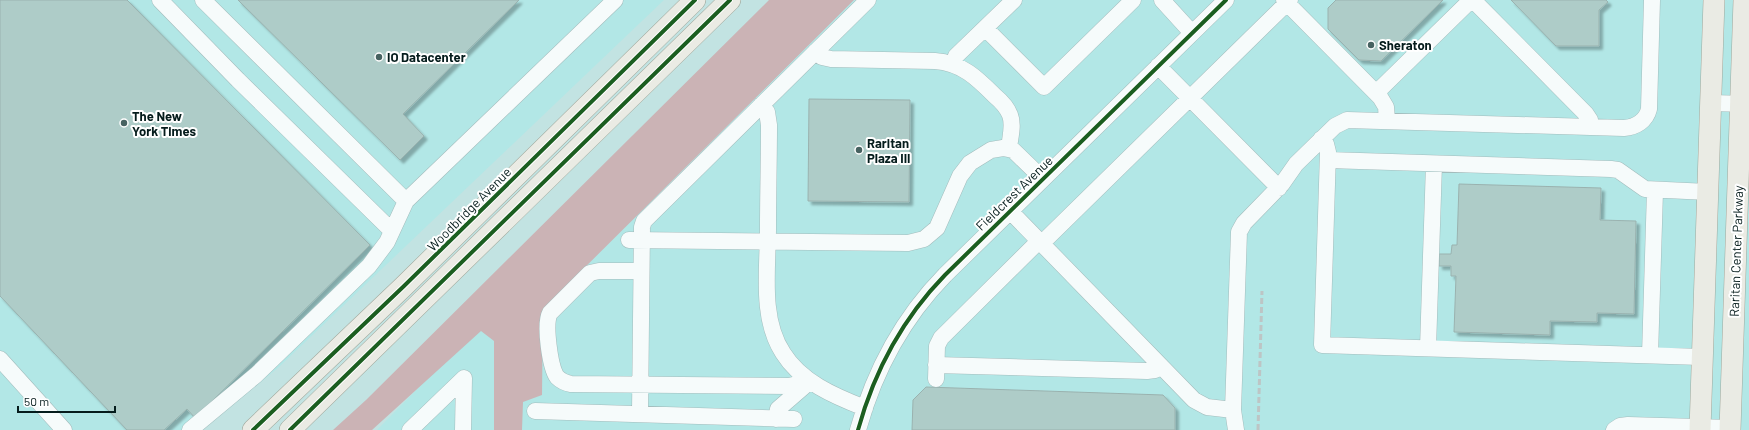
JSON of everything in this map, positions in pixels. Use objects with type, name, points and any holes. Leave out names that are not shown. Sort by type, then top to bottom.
[{"type":"main road","name":"Woodbridge Avenue","points":[[253,430],[404,286],[696,0]]},
{"type":"main road","points":[[290,430],[730,0]]},
{"type":"main road","points":[[1700,429],[1714,0]]},
{"type":"main road","name":"Raritan Center Parkway","points":[[1730,429],[1745,104],[1744,0]]},
{"type":"street","points":[[160,0],[238,80],[392,231]]},
{"type":"street","points":[[203,0],[406,201]]},
{"type":"street","points":[[190,430],[256,375],[369,266],[387,242],[406,201],[615,0]]},
{"type":"street","points":[[640,414],[641,272],[636,240],[644,221],[868,0]]},
{"type":"street","points":[[953,64],[956,56],[1014,0]]},
{"type":"street","points":[[986,28],[1044,87],[1133,0]]},
{"type":"street","points":[[1162,0],[1192,33]]},
{"type":"street","name":"Fieldcrest Avenue","points":[[858,430],[865,408],[885,360],[921,302],[945,275],[1226,0]]},
{"type":"street","points":[[1376,93],[1472,0],[1586,114],[1590,120],[1591,127]]},
{"type":"street","points":[[1236,430],[1233,410],[1239,232],[1244,223],[1279,188],[1296,164],[1338,123],[1347,120],[1591,127],[1629,127],[1639,123],[1648,113],[1652,0]]},
{"type":"street","points":[[1161,366],[1155,370],[1147,372],[936,372],[937,346],[944,334],[1190,99],[1287,1],[1376,93],[1385,104],[1387,120]]},
{"type":"street","points":[[815,52],[822,57],[836,60],[935,61],[953,64],[974,75],[1006,106],[1011,119],[1009,148]]},
{"type":"street","points":[[1158,66],[1279,188]]},
{"type":"street","points":[[1710,103],[1745,104]]},
{"type":"street","points":[[761,106],[766,112],[769,125],[768,300],[774,332],[779,346],[788,360],[810,381],[838,398],[865,408]]},
{"type":"street","points":[[1321,139],[1327,148],[1328,160],[1322,345],[1702,356]]},
{"type":"street","points":[[636,240],[903,243],[918,241],[928,236],[937,228],[956,183],[970,163],[991,150],[1009,148],[1017,153],[1043,179]]},
{"type":"street","points":[[1328,160],[1611,169],[1618,170],[1645,189],[1708,192]]},
{"type":"street","points":[[1428,348],[1434,164]]},
{"type":"street","points":[[1650,355],[1655,190]]},
{"type":"street","points":[[1010,211],[1194,400],[1202,405],[1233,410]]},
{"type":"street","points":[[641,272],[599,271],[590,273],[552,310],[546,322],[554,370],[558,378],[571,384],[789,386],[810,381]]},
{"type":"street","points":[[3,367],[64,430]]},
{"type":"street","points":[[410,430],[464,378],[463,430]]},
{"type":"street","points":[[776,418],[776,413],[780,407],[810,381]]},
{"type":"street","points":[[535,411],[794,419]]},
{"type":"street","points":[[1614,430],[1620,426],[1628,425],[1730,429]]},
{"type":"shaded area","points":[[0,0],[664,0],[279,367],[203,430],[0,430]]},
{"type":"shaded area","points":[[769,0],[854,0],[543,309],[542,395],[523,402],[522,430],[494,430],[494,341],[481,331],[372,430],[333,430],[366,400]]},
{"type":"shaded area","points":[[775,0],[1749,0],[1749,430],[377,430],[468,337]]},
{"type":"building","name":"The New York Times","points":[[0,0],[127,0],[370,245],[195,418],[187,409],[164,430],[127,430],[0,296]]},
{"type":"building","name":"IO Datacenter","points":[[238,0],[519,0],[403,114],[424,136],[400,160]]},
{"type":"building","name":"Sheraton","points":[[1336,0],[1443,0],[1381,61],[1359,60],[1328,29],[1328,8]]},
{"type":"building","points":[[1511,0],[1606,0],[1608,2],[1599,10],[1599,46],[1556,46]]},
{"type":"building","name":"Raritan Plaza III","points":[[809,99],[910,100],[909,202],[808,201]]},
{"type":"building","points":[[1459,184],[1601,188],[1600,220],[1636,221],[1634,314],[1597,313],[1597,322],[1550,321],[1550,335],[1454,332],[1456,276],[1451,276],[1451,266],[1439,266],[1439,254],[1451,254],[1452,245],[1457,245]]},
{"type":"building","points":[[926,387],[1163,395],[1175,408],[1175,430],[912,430],[913,400]]},
{"type":"railway","points":[[1258,430],[1262,291]]},
{"type":"cycle path","points":[[253,430],[404,286],[695,0]]},
{"type":"cycle path","points":[[290,430],[730,0]]},
{"type":"cycle path","points":[[858,430],[872,387],[881,367],[903,328],[930,292],[945,275],[1226,0]]},
{"type":"place","name":"Sheraton","points":[[1371,45]]},
{"type":"place","name":"IO Datacenter","points":[[379,57]]},
{"type":"place","name":"The New York Times","points":[[124,123]]},
{"type":"place","name":"Raritan Plaza III","points":[[859,150]]}]
